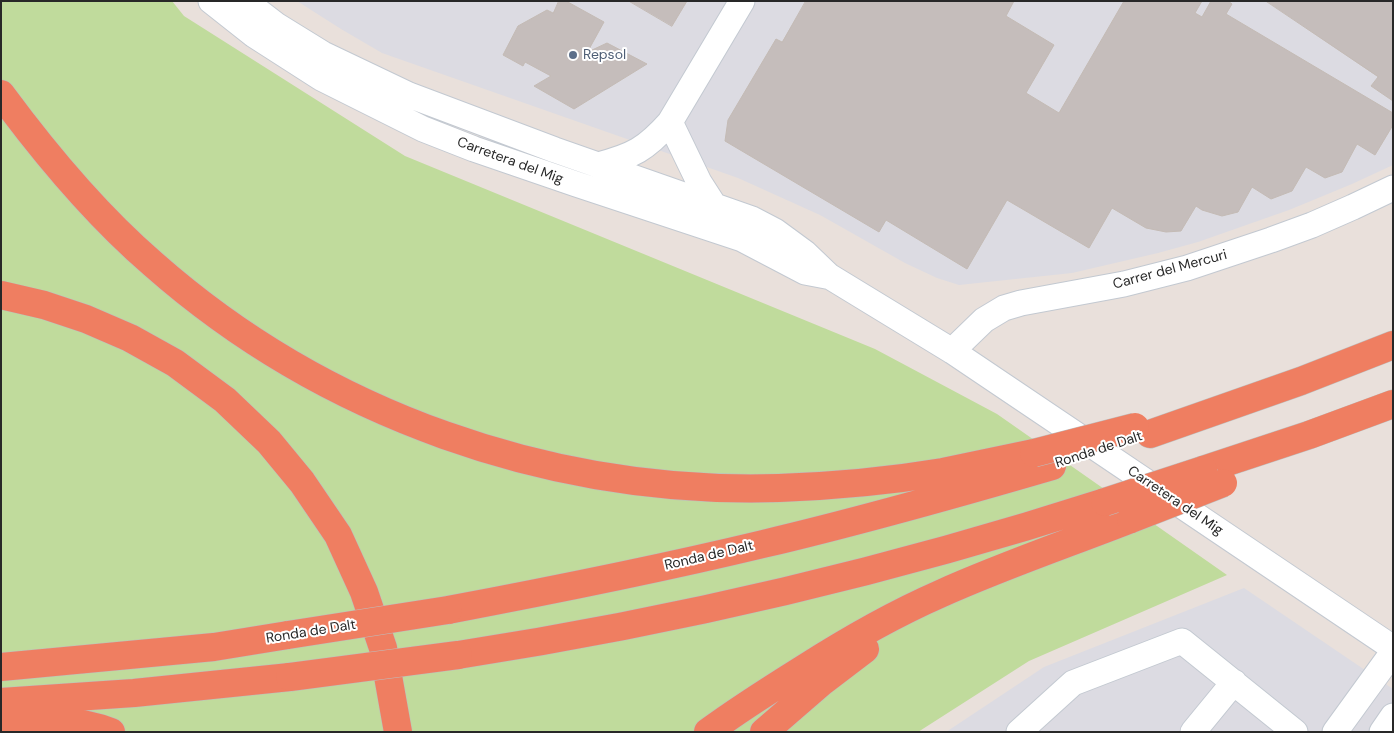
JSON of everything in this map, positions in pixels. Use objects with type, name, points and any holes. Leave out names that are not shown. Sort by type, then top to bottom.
[{"type":"highway","points":[[1,94],[50,158],[98,212],[152,264],[209,310],[273,353],[350,396],[420,426],[459,440],[535,463],[606,477],[682,486],[740,488],[815,486],[899,478],[1043,459]]},
{"type":"highway","points":[[1,295],[86,318],[130,338],[175,363],[218,395],[269,442],[302,482],[338,535],[360,584],[383,648],[397,729]]},
{"type":"highway","name":"Ronda de Dalt","points":[[1,667],[214,647],[448,610],[622,576],[764,544],[919,504],[1043,459],[1301,381],[1393,346]]},
{"type":"highway","points":[[708,732],[740,708],[860,634],[939,594],[1130,519],[1213,477],[1309,435],[1393,404]]},
{"type":"highway","points":[[1,702],[290,677],[458,656],[547,642],[624,627],[761,598],[859,574],[997,536],[1105,502],[1213,477],[1315,447],[1393,409]]},
{"type":"highway","points":[[764,732],[823,681],[906,623],[1077,540]]},
{"type":"highway","points":[[1,720],[66,722],[103,728],[111,732]]},
{"type":"street","name":"Carretera del Mig","points":[[211,1],[254,35],[322,78],[423,129],[474,149],[742,239],[805,272],[829,276]]},
{"type":"street","name":"Carretera del Mig","points":[[246,1],[276,25],[323,54],[409,95],[451,112],[752,219],[775,231],[805,253],[829,276],[952,351],[1393,648]]},
{"type":"street","points":[[598,165],[634,154],[657,137],[670,122],[742,1]]},
{"type":"street","points":[[670,122],[699,182],[715,207],[742,239]]},
{"type":"street","name":"Carrer del Mercuri","points":[[952,351],[984,320],[1004,308],[1124,284],[1187,268],[1312,225],[1393,188]]},
{"type":"street","points":[[1018,732],[1073,683],[1182,641],[1295,732]]},
{"type":"street","points":[[1335,732],[1393,652]]},
{"type":"street","points":[[1193,732],[1234,682]]},
{"type":"street","points":[[1382,732],[1393,716]]},
{"type":"shaded area","points":[[297,1],[1393,1],[1393,165],[1289,210],[1198,242],[1072,273],[959,285],[937,278],[905,263],[820,215],[738,178],[382,53]]},
{"type":"shaded area","points":[[1244,588],[1393,689],[1393,732],[946,732],[1044,667]]},
{"type":"green space","points":[[1,1],[172,1],[184,16],[405,156],[875,349],[997,414],[1227,575],[1029,661],[918,732],[1,732]]},
{"type":"building","points":[[559,1],[566,1],[604,22],[588,51],[607,43],[647,64],[574,109],[534,86],[551,76],[525,62],[523,66],[503,55],[518,26],[547,10],[553,13]]},
{"type":"building","points":[[629,1],[687,1],[672,26]]},
{"type":"building","points":[[806,1],[1014,1],[1006,16],[1054,45],[1026,93],[1059,113],[1124,1],[1202,1],[1195,13],[1202,17],[1211,1],[1228,1],[1232,4],[1226,14],[1393,113],[1393,125],[1375,155],[1357,144],[1342,172],[1325,178],[1306,167],[1292,191],[1271,199],[1252,187],[1238,212],[1222,216],[1202,210],[1196,206],[1181,231],[1166,232],[1146,228],[1112,208],[1089,248],[1007,200],[967,269],[886,220],[879,232],[725,141],[728,120],[776,39],[782,42]]},
{"type":"building","points":[[1266,1],[1393,1],[1393,101],[1371,86],[1378,77]]},
{"type":"place","name":"Repsol","points":[[573,55]]}]
